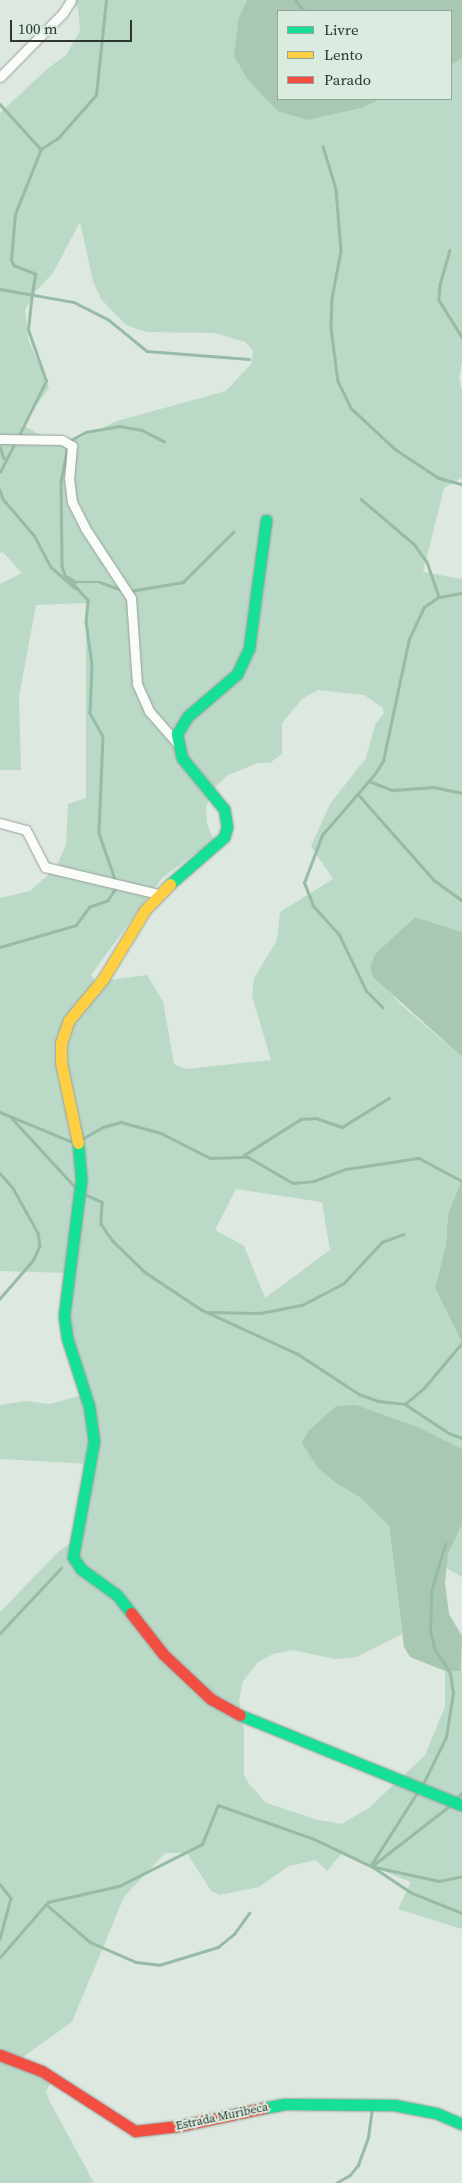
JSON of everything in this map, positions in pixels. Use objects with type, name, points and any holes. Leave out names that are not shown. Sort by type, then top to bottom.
[{"type":"street","points":[[0,77],[63,13],[71,0]]},
{"type":"street","points":[[0,439],[62,440],[72,446],[69,478],[72,502],[85,528],[131,598],[136,684],[149,712],[177,743],[182,758],[224,809],[227,827],[219,844],[158,894],[136,922],[103,978],[72,1014],[61,1043],[61,1062],[81,1155],[81,1181],[64,1316],[67,1338],[89,1406],[94,1441],[73,1557],[81,1569],[116,1595],[163,1654],[211,1699],[257,1724],[436,1792],[462,1805]]},
{"type":"street","points":[[177,743],[181,725],[232,680],[249,648],[266,520]]},
{"type":"street","points":[[0,823],[26,830],[45,867],[158,894]]},
{"type":"street","name":"Estrada Muribeca","points":[[0,2055],[42,2071],[136,2131],[179,2126],[285,2104],[394,2105],[436,2113],[462,2124]]},
{"type":"green space","points":[[72,0],[247,0],[239,17],[278,111],[372,100],[452,100],[452,64],[462,58],[462,362],[459,378],[462,391],[462,478],[444,488],[423,572],[462,579],[462,932],[415,917],[375,954],[370,967],[399,1003],[462,1057],[462,1179],[448,1214],[446,1244],[435,1288],[462,1343],[462,1449],[420,1428],[336,1406],[309,1430],[337,1484],[360,1497],[389,1526],[402,1634],[357,1657],[335,1659],[293,1650],[273,1654],[258,1662],[243,1681],[239,1701],[244,1729],[244,1775],[249,1784],[266,1803],[318,1820],[342,1824],[369,1808],[425,1755],[445,1707],[445,1671],[462,1670],[462,1929],[398,1909],[411,1882],[341,1854],[327,1871],[316,1860],[289,1866],[259,1887],[220,1895],[211,1891],[187,1853],[165,1853],[124,1897],[72,2022],[17,2061],[52,2080],[46,2091],[50,2102],[94,2183],[0,2183],[0,1612],[58,1552],[73,1541],[90,1464],[0,1459],[0,1405],[25,1401],[50,1404],[82,1395],[87,1381],[68,1333],[70,1273],[0,1271],[0,898],[30,891],[56,868],[66,844],[68,804],[86,798],[86,603],[36,605],[19,697],[21,770],[0,770],[0,584],[22,573],[3,552],[0,553],[0,113],[47,69],[66,55],[80,31],[78,8]],"holes":[[[80,222],[93,281],[101,299],[126,325],[147,332],[215,333],[245,342],[253,351],[251,364],[226,391],[117,421],[62,446],[22,425],[49,388],[28,339],[25,310],[35,292],[53,273]],[[318,690],[364,695],[382,707],[384,713],[375,725],[366,758],[330,804],[311,846],[333,879],[280,912],[277,940],[254,978],[252,996],[271,1060],[186,1069],[174,1064],[163,1001],[147,975],[96,982],[91,975],[163,877],[203,848],[216,846],[207,824],[206,808],[212,790],[228,775],[258,763],[270,763],[282,754],[282,723],[302,699]],[[236,1189],[322,1202],[330,1250],[265,1298],[244,1246],[215,1230]]]},
{"type":"green space","points":[[247,0],[462,0],[462,58],[452,64],[452,10],[277,10],[277,100],[378,100],[361,108],[307,120],[278,111],[248,80],[234,56],[239,17]]},
{"type":"green space","points":[[415,917],[462,932],[462,1057],[373,977],[370,967],[375,954]]},
{"type":"green space","points":[[462,1179],[462,1343],[435,1288],[446,1244],[448,1214]]},
{"type":"green space","points":[[356,1405],[420,1428],[462,1449],[462,1525],[448,1554],[445,1583],[449,1614],[462,1636],[461,1671],[445,1671],[410,1657],[404,1647],[389,1526],[360,1497],[337,1484],[318,1468],[302,1443],[309,1430],[336,1406]]},
{"type":"green space","points":[[462,1525],[462,1577],[446,1568],[448,1554]]},
{"type":"waterway","points":[[32,294],[35,274],[14,266],[11,260],[15,214],[41,149],[58,138],[96,95],[106,0]]},
{"type":"waterway","points":[[295,0],[304,10]]},
{"type":"waterway","points":[[0,104],[41,149]]},
{"type":"waterway","points":[[323,146],[336,189],[341,251],[332,298],[331,328],[338,381],[351,408],[395,449],[439,478],[462,484]]},
{"type":"waterway","points":[[450,250],[440,284],[439,300],[462,337]]},
{"type":"waterway","points":[[0,289],[74,302],[109,320],[147,351],[249,359]]},
{"type":"waterway","points":[[18,437],[46,381],[28,330],[32,294]]},
{"type":"waterway","points":[[69,441],[86,432],[119,426],[142,430],[164,441]]},
{"type":"waterway","points":[[0,472],[15,442]]},
{"type":"waterway","points":[[68,446],[61,481],[62,566],[65,575],[88,600],[86,621],[92,665],[90,713],[103,736],[99,833],[116,882]]},
{"type":"waterway","points":[[0,447],[4,458]]},
{"type":"waterway","points":[[0,490],[3,499],[34,535],[51,567],[75,588]]},
{"type":"waterway","points":[[361,499],[414,544],[427,562],[439,596]]},
{"type":"waterway","points":[[130,591],[183,582],[233,532]]},
{"type":"waterway","points":[[68,577],[76,582],[100,582],[122,590]]},
{"type":"waterway","points":[[383,1008],[366,991],[339,935],[313,906],[304,883],[322,835],[374,775],[383,761],[409,639],[424,607],[439,597],[462,593]]},
{"type":"waterway","points":[[369,781],[393,790],[434,787],[462,793]]},
{"type":"waterway","points":[[358,794],[434,880],[462,900]]},
{"type":"waterway","points":[[0,947],[76,925],[89,907],[108,900],[116,887]]},
{"type":"waterway","points":[[244,1155],[301,1119],[316,1118],[342,1127],[389,1098]]},
{"type":"waterway","points":[[0,1112],[75,1143]]},
{"type":"waterway","points":[[11,1117],[76,1188]]},
{"type":"waterway","points":[[82,1139],[103,1127],[121,1122],[161,1133],[210,1158],[248,1157],[293,1183],[314,1181],[346,1169],[419,1158],[462,1181]]},
{"type":"waterway","points":[[0,1173],[13,1188],[38,1233],[40,1246],[33,1261],[0,1299]]},
{"type":"waterway","points":[[82,1193],[102,1202],[101,1224],[113,1241],[145,1272],[202,1310],[298,1354],[359,1394],[378,1401],[405,1404],[449,1433],[462,1438]]},
{"type":"waterway","points":[[209,1312],[260,1313],[302,1305],[344,1283],[382,1242],[404,1234]]},
{"type":"waterway","points":[[405,1404],[423,1389],[462,1343]]},
{"type":"waterway","points":[[423,1784],[446,1737],[453,1693],[450,1673],[434,1648],[430,1629],[431,1592],[445,1544]]},
{"type":"waterway","points":[[0,1633],[61,1568]]},
{"type":"waterway","points":[[371,1865],[420,1788]]},
{"type":"waterway","points":[[457,1798],[462,1793]]},
{"type":"waterway","points":[[372,1866],[452,1804]]},
{"type":"waterway","points":[[0,1957],[48,1902],[119,1886],[202,1844],[218,1805],[314,1839],[373,1867],[412,1893],[462,1913]]},
{"type":"waterway","points":[[375,1867],[439,1881],[462,1876]]},
{"type":"waterway","points":[[0,1884],[11,1898],[0,1939]]},
{"type":"waterway","points":[[47,1905],[90,1942],[136,1962],[159,1965],[218,1947],[234,1934],[249,1913]]},
{"type":"waterway","points":[[336,2183],[350,2175],[358,2165],[368,2137],[372,2109]]},
{"type":"traffic: fast","points":[[170,884],[224,837],[227,827],[224,809],[182,758],[177,734],[188,716],[237,674],[249,648],[266,520]]},
{"type":"traffic: fast","points":[[78,1143],[81,1181],[64,1316],[67,1338],[89,1406],[94,1441],[73,1557],[81,1569],[117,1595],[131,1613]]},
{"type":"traffic: fast","points":[[240,1715],[462,1805]]},
{"type":"traffic: fast","points":[[264,2108],[285,2104],[394,2105],[436,2113],[462,2124]]},
{"type":"traffic: slow","points":[[78,1143],[61,1062],[61,1043],[69,1020],[103,979],[145,910],[170,884]]},
{"type":"traffic: jam","points":[[131,1613],[163,1654],[211,1699],[240,1715]]},
{"type":"traffic: jam","points":[[0,2055],[42,2071],[135,2131],[179,2126],[264,2108]]}]
